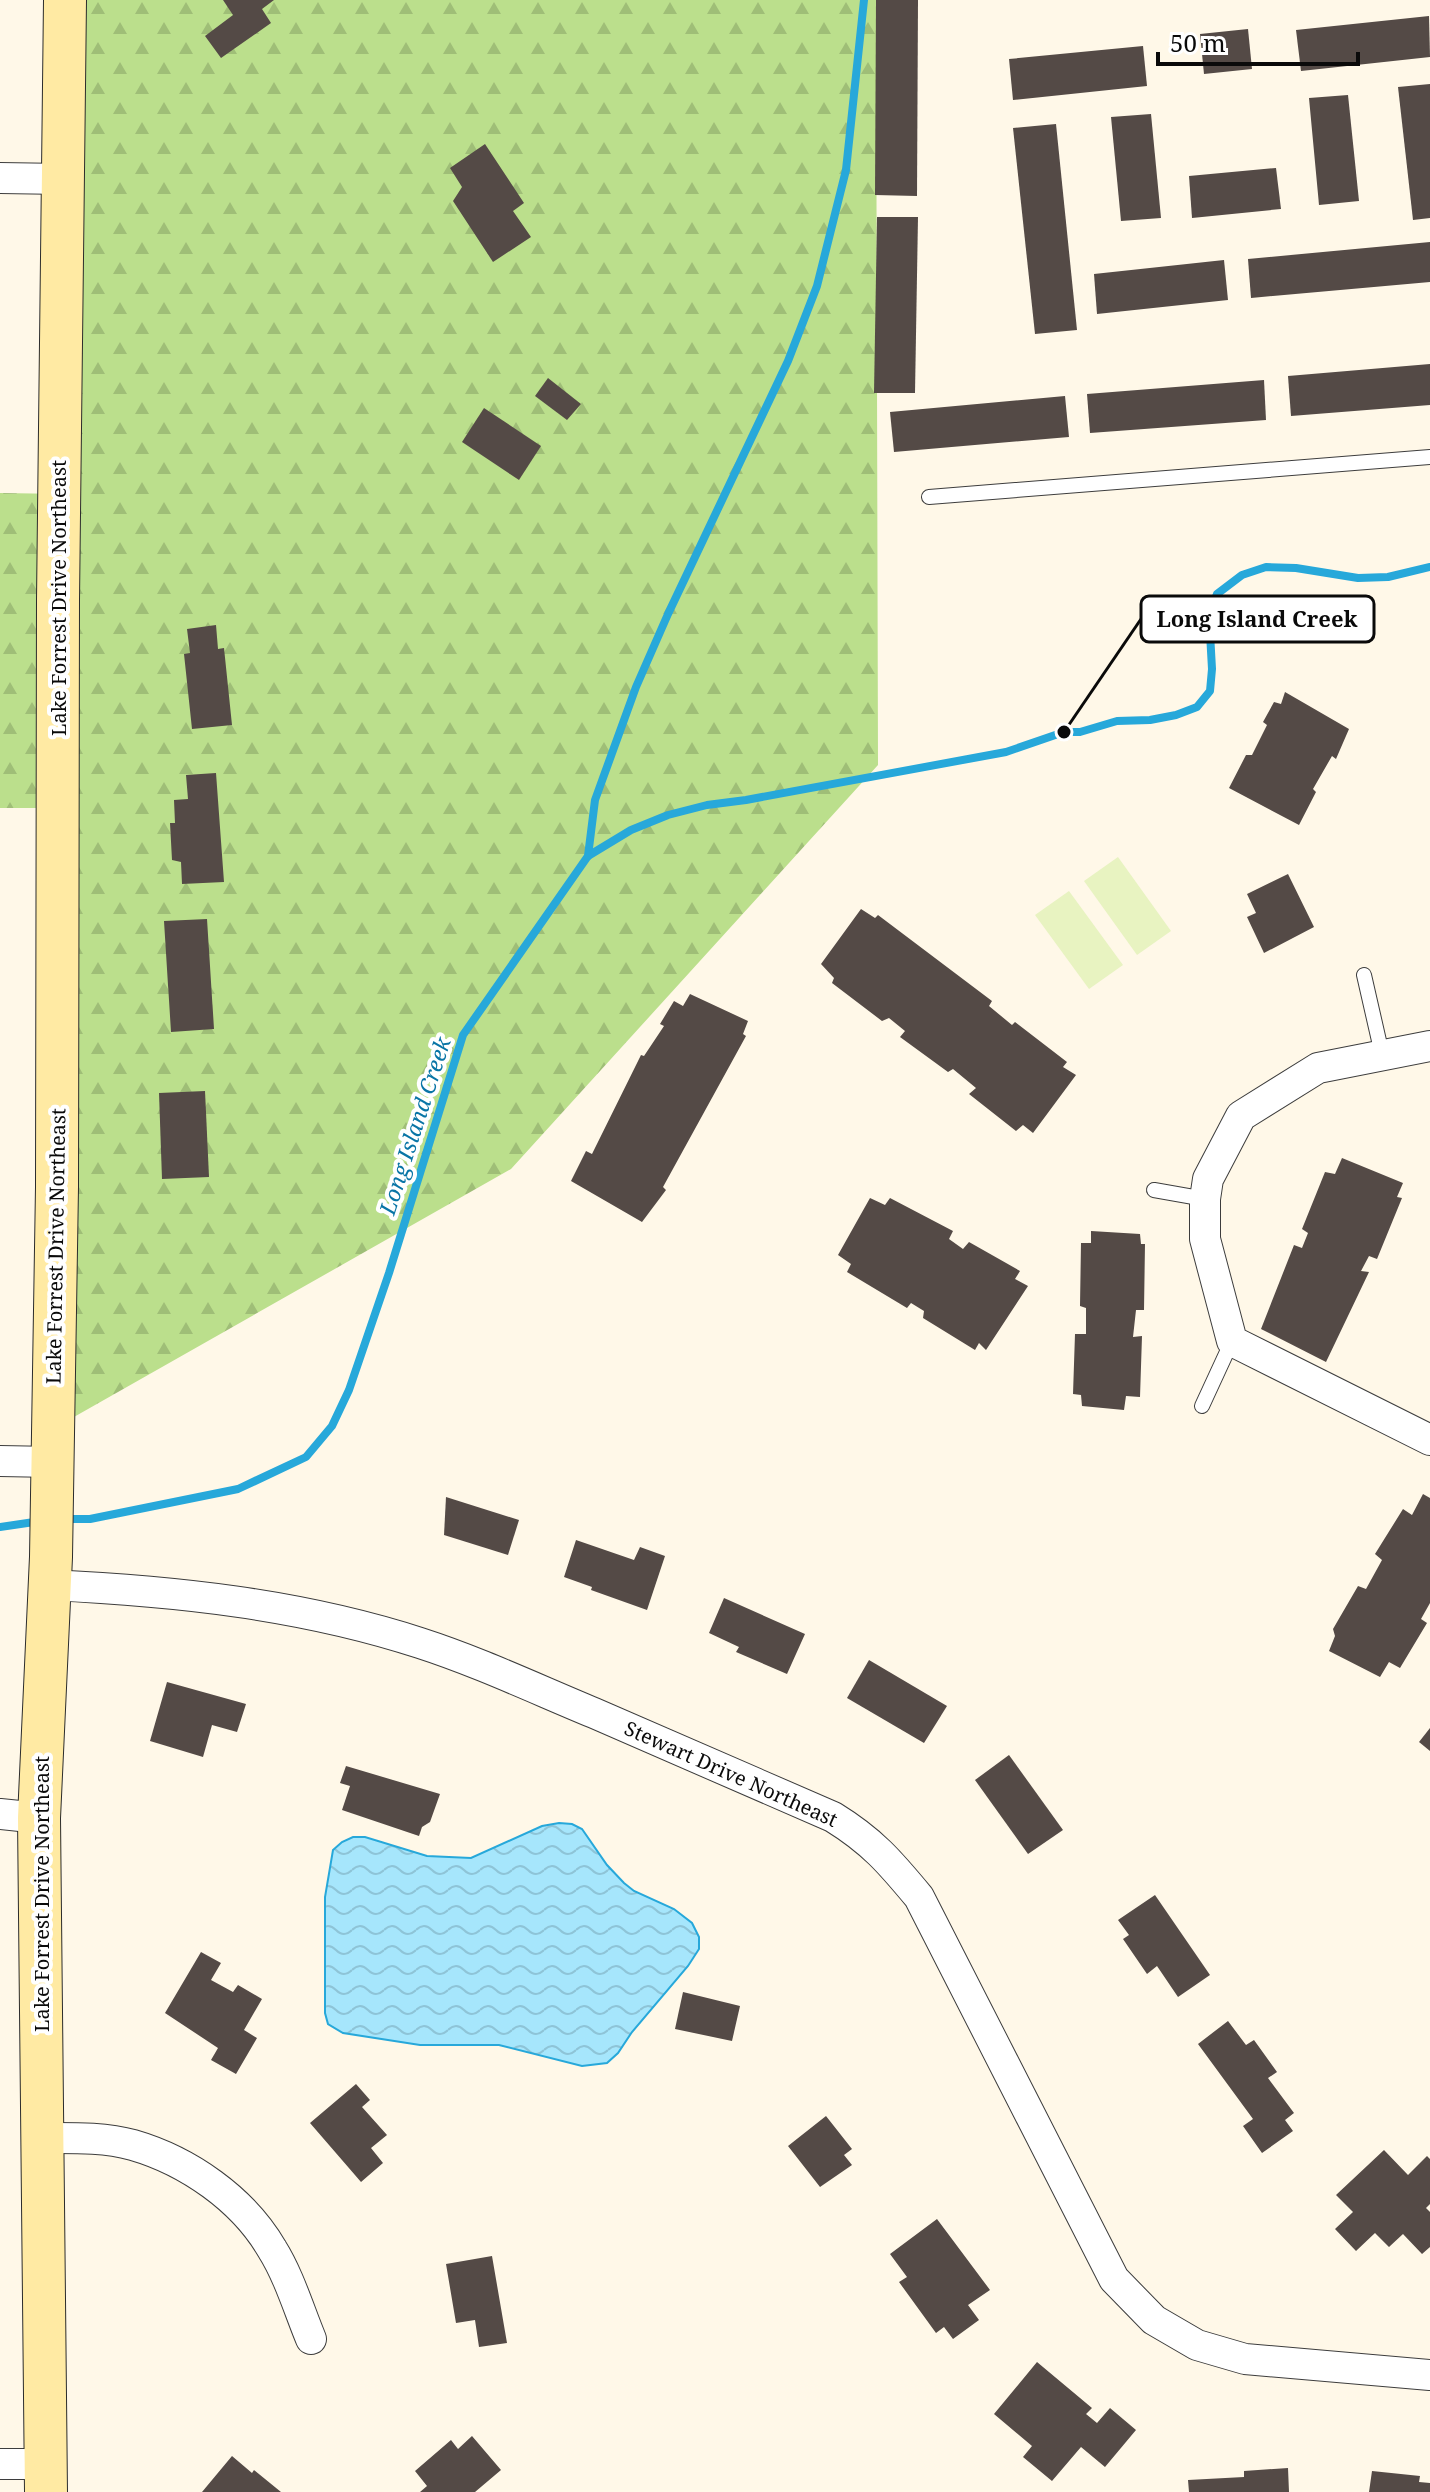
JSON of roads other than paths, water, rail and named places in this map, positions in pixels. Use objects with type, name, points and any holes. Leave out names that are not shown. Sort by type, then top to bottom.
[{"type":"street","name":"Lake Forrest Drive Northeast","points":[[46,2478],[42,2138],[20,1816],[50,1571],[57,1187],[58,600],[65,0]]},
{"type":"street","points":[[0,178],[64,179]]},
{"type":"street","points":[[1430,1046],[1318,1068],[1241,1116],[1208,1179],[1205,1199],[1205,1239],[1232,1341],[1430,1440]]},
{"type":"street","points":[[0,1461],[52,1482]]},
{"type":"street","name":"Stewart Drive Northeast","points":[[50,1571],[139,1589],[228,1600],[326,1618],[418,1642],[480,1664],[833,1817],[881,1851],[919,1897],[1114,2279],[1154,2320],[1197,2345],[1245,2359],[1430,2375]]},
{"type":"street","points":[[42,2138],[88,2137],[133,2145],[175,2161],[214,2185],[248,2216],[273,2249],[311,2339]]},
{"type":"street","points":[[0,2464],[46,2478]]},
{"type":"lane","points":[[929,497],[1430,457]]},
{"type":"lane","points":[[1364,975],[1382,1054]]},
{"type":"lane","points":[[1154,1190],[1205,1199]]},
{"type":"lane","points":[[1202,1406],[1232,1341]]},
{"type":"water","points":[[559,1823],[582,1829],[624,1883],[634,1891],[674,1909],[692,1923],[699,1937],[699,1949],[688,1966],[607,2063],[582,2066],[499,2045],[420,2045],[343,2033],[328,2024],[325,2013],[325,1897],[333,1850],[342,1842],[353,1837],[365,1837],[427,1856],[471,1858],[542,1826]]},
{"type":"waterway","points":[[588,856],[595,800],[636,687],[788,361],[817,286],[846,170],[864,0]]},
{"type":"waterway","name":"Long Island Creek","points":[[63,1519],[90,1519],[238,1489],[306,1457],[332,1426],[349,1390],[389,1273],[463,1035],[588,856],[631,830],[668,815],[707,805],[1006,752],[1064,732],[1080,732],[1117,721],[1176,715],[1197,707],[1210,691],[1209,615],[1217,594],[1242,575],[1266,567],[1296,568],[1358,578],[1388,577],[1430,567]]},
{"type":"waterway","name":"Long Island Creek","points":[[0,1527],[41,1521]]},
{"type":"place","name":"Long Island Creek","points":[[1064,732]]}]
